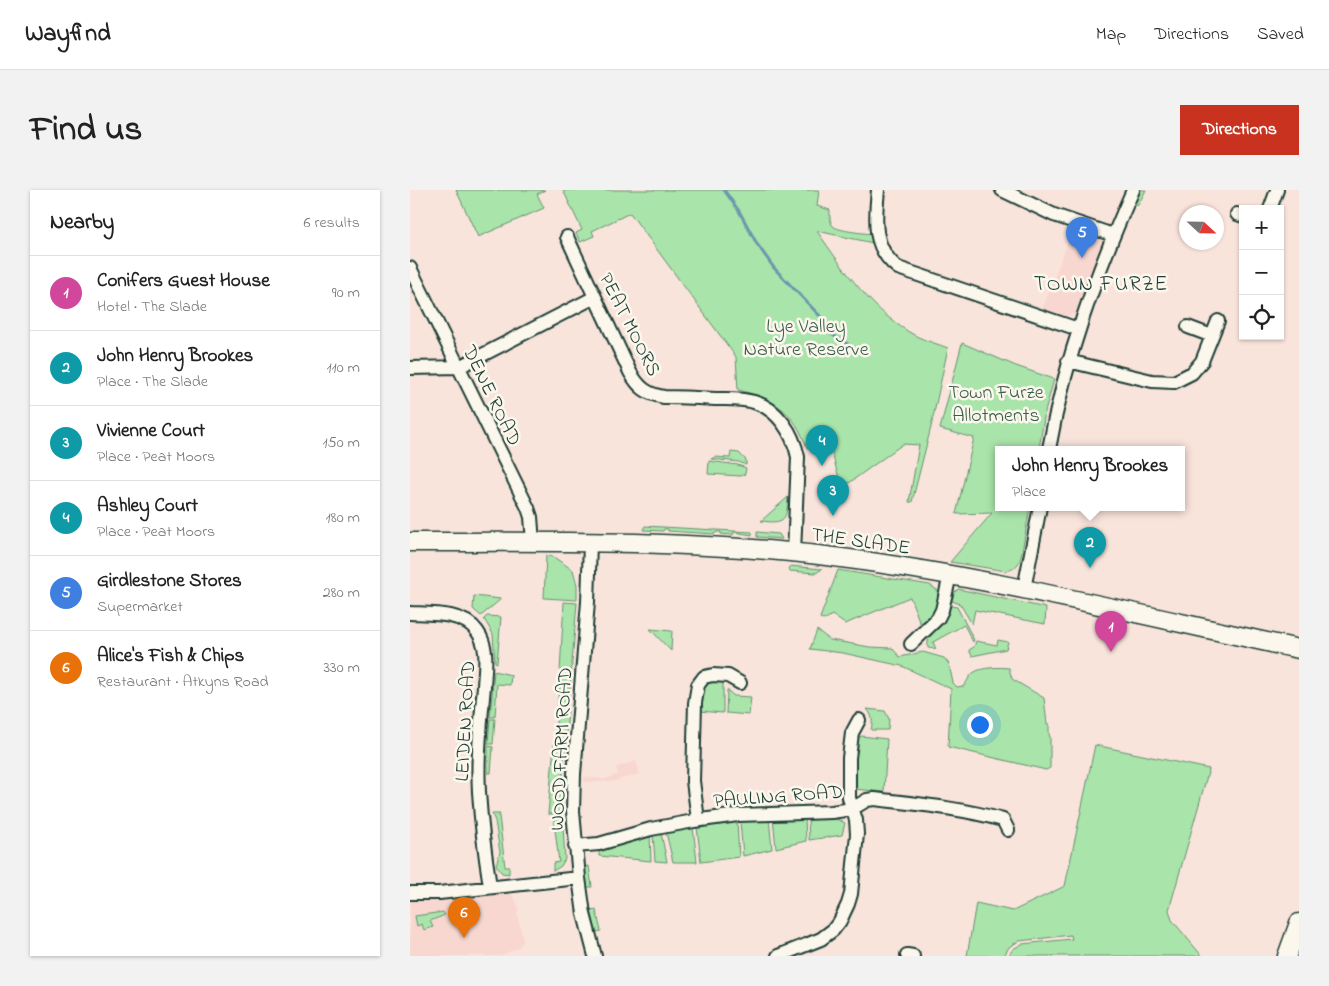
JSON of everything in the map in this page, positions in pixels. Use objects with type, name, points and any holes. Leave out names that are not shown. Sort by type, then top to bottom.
[{"type":"main road","name":"THE SLADE","points":[[410,542],[661,544],[834,557],[950,575],[1024,589],[1299,649]]},
{"type":"main road","points":[[1287,956],[1299,925]]},
{"type":"street","points":[[878,190],[877,219],[879,242],[887,259],[898,268],[1078,329]]},
{"type":"street","points":[[1002,190],[1054,215],[1113,234]]},
{"type":"street","points":[[1051,446],[1068,361],[1078,329],[1113,234],[1133,190]]},
{"type":"street","points":[[1271,205],[1277,190]]},
{"type":"street","name":"PEAT MOORS","points":[[567,237],[630,372],[637,384],[645,391],[652,395],[664,397],[754,402],[770,411],[786,426],[794,442],[798,457],[794,553]]},
{"type":"street","name":"DENE ROAD","points":[[410,268],[528,508],[531,518],[533,542]]},
{"type":"street","points":[[410,368],[459,368],[595,297]]},
{"type":"street","points":[[1068,361],[1152,381],[1174,382],[1192,373],[1199,365],[1205,356],[1218,321]]},
{"type":"street","points":[[1188,327],[1212,336]]},
{"type":"street","points":[[1024,589],[1039,511]]},
{"type":"street","name":"WOOD FARM ROAD","points":[[590,543],[588,602],[574,774],[573,811],[575,846],[584,914],[595,956]]},
{"type":"street","points":[[912,644],[938,618],[942,610],[950,575]]},
{"type":"street","name":"LEIDEN ROAD","points":[[410,613],[449,616],[463,620],[474,626],[484,644],[486,665],[479,758],[479,791],[490,886]]},
{"type":"street","points":[[698,820],[693,780],[695,703],[698,685],[704,677],[713,674],[728,676],[740,683]]},
{"type":"street","points":[[778,956],[821,939],[833,930],[844,914],[851,894],[857,834],[856,820],[848,787],[849,758],[852,732],[859,720]]},
{"type":"street","name":"PAULING ROAD","points":[[575,846],[599,844],[651,829],[698,820],[738,815],[832,812],[852,809],[867,800],[933,806],[979,814],[1003,820],[1008,830]]},
{"type":"street","points":[[410,893],[439,893],[490,886],[579,878]]},
{"type":"shaded area","points":[[1074,225],[1094,232],[1104,245],[1079,314],[1063,317],[1042,310]]},
{"type":"shaded area","points":[[636,761],[640,774],[611,782],[584,782],[584,777],[605,779],[618,774],[616,767]]},
{"type":"shaded area","points":[[503,891],[511,893],[519,907],[517,913],[523,940],[518,948],[500,956],[410,956],[410,900]]},
{"type":"green space","points":[[456,190],[545,190],[537,194],[544,208],[478,237]]},
{"type":"green space","name":"Lye Valley Nature Reserve","points":[[563,190],[819,190],[817,206],[830,210],[830,220],[833,226],[845,230],[872,234],[873,243],[817,231],[860,290],[886,315],[916,336],[948,348],[912,502],[909,502],[919,445],[903,444],[842,488],[830,447],[807,448],[796,425],[782,408],[763,398],[738,390],[736,357],[630,213],[592,231],[594,236],[580,242],[576,233],[582,230]]},
{"type":"green space","points":[[1139,190],[1146,190],[1138,205],[1132,207]]},
{"type":"green space","name":"Town Furze Allotments","points":[[962,343],[1016,366],[1054,379],[1045,412],[1039,446],[995,446],[995,511],[1029,511],[1021,557],[1016,567],[1006,571],[950,562],[992,513],[956,514],[974,438],[940,429]]},
{"type":"green space","points":[[731,452],[739,453],[746,460],[746,465],[739,462],[711,459],[715,457],[730,458]]},
{"type":"green space","points":[[709,461],[738,465],[746,468],[745,474],[741,476],[708,474]]},
{"type":"green space","points":[[788,497],[787,511],[783,519],[775,522],[761,521]]},
{"type":"green space","points":[[645,526],[752,532],[752,535],[734,532],[733,535],[721,534],[721,532],[716,532],[715,534],[668,531],[668,529],[663,531],[643,530]]},
{"type":"green space","points":[[757,532],[779,534],[782,539],[757,537]]},
{"type":"green space","points":[[546,555],[555,558],[573,570],[577,585],[577,600],[544,598]]},
{"type":"green space","points":[[790,566],[822,569],[816,573],[789,571]]},
{"type":"green space","points":[[838,570],[930,585],[937,590],[936,605],[932,614],[920,623],[910,597],[845,624],[832,615],[824,620],[820,618]]},
{"type":"green space","points":[[958,589],[1046,608],[1045,624],[975,610],[972,624],[960,604],[952,601],[954,593]]},
{"type":"green space","points":[[474,596],[501,599],[481,616],[473,609]]},
{"type":"green space","points":[[564,602],[577,603],[563,770],[562,810],[565,859],[561,866],[553,871],[553,863],[559,862],[553,814],[548,814]]},
{"type":"green space","points":[[951,606],[957,607],[974,640],[973,642],[964,625],[933,642],[936,649],[928,648],[930,636],[944,621]]},
{"type":"green space","points":[[487,616],[501,617],[497,663],[495,662],[493,634],[484,619]]},
{"type":"green space","points":[[650,629],[672,631],[671,651]]},
{"type":"green space","points":[[817,630],[830,640],[870,647],[892,648],[900,657],[923,652],[944,658],[949,664],[953,683],[957,687],[964,686],[970,676],[976,671],[990,668],[1009,668],[1012,679],[1044,698],[1047,724],[1049,724],[1050,768],[1046,770],[948,747],[951,689],[902,666],[843,653],[810,649]]},
{"type":"green space","points":[[998,640],[1008,642],[1006,649],[972,656],[969,650],[974,647],[976,641],[997,645]]},
{"type":"green space","points":[[494,671],[511,675],[510,685],[497,684],[495,717],[490,717]]},
{"type":"green space","points":[[707,680],[723,682],[723,713],[699,711],[700,695]]},
{"type":"green space","points":[[727,690],[734,696],[751,697],[749,715],[726,713]]},
{"type":"green space","points":[[867,709],[885,711],[889,719],[888,730],[871,730],[872,719]]},
{"type":"green space","points":[[490,719],[495,719],[493,744],[488,744]]},
{"type":"green space","points":[[861,736],[887,739],[884,792],[854,789],[852,782],[856,740]]},
{"type":"green space","points":[[1095,745],[1209,769],[1169,910],[1172,920],[1202,956],[1008,956],[1013,949],[1022,944],[1072,939],[1071,935],[1019,941],[1009,947],[1004,956],[967,956],[976,903],[1013,911],[1065,886]]},
{"type":"green space","points":[[488,746],[493,747],[491,773],[488,773]]},
{"type":"green space","points":[[492,814],[500,814],[505,867],[509,867],[509,874],[502,873],[496,865],[500,852]]},
{"type":"green space","points":[[769,818],[772,849],[743,856],[740,821]]},
{"type":"green space","points":[[773,818],[805,818],[806,841],[776,848]]},
{"type":"green space","points":[[808,818],[836,819],[845,823],[842,835],[809,840]]},
{"type":"green space","points":[[737,821],[739,857],[701,862],[697,827]]},
{"type":"green space","points":[[693,827],[697,862],[673,862],[666,832]]},
{"type":"green space","points":[[661,833],[667,862],[655,861],[653,834]]},
{"type":"green space","points":[[650,835],[651,861],[599,856],[599,850]]},
{"type":"green space","points":[[589,866],[592,887],[587,887],[584,867]]},
{"type":"green space","points":[[479,908],[481,913],[465,920],[461,910]]},
{"type":"green space","points":[[596,910],[601,931],[596,932],[591,911]]},
{"type":"green space","points":[[443,912],[445,915],[430,921],[433,927],[424,930],[422,924],[417,926],[415,916]]},
{"type":"waterway","points":[[724,190],[774,268],[820,316],[826,331],[866,355]]},
{"type":"place","name":"Girdlestone Stores","points":[[1082,258]]},
{"type":"place","name":"Ashley Court","points":[[822,466]]},
{"type":"place","name":"Vivienne Court","points":[[833,516]]},
{"type":"place","name":"John Henry Brookes","points":[[1090,568]]},
{"type":"place","name":"Conifers Guest House","points":[[1111,652]]},
{"type":"place","name":"Alice's Fish & Chips","points":[[464,938]]},
{"type":"district","name":"TOWN FURZE","points":[[1101,283]]}]
